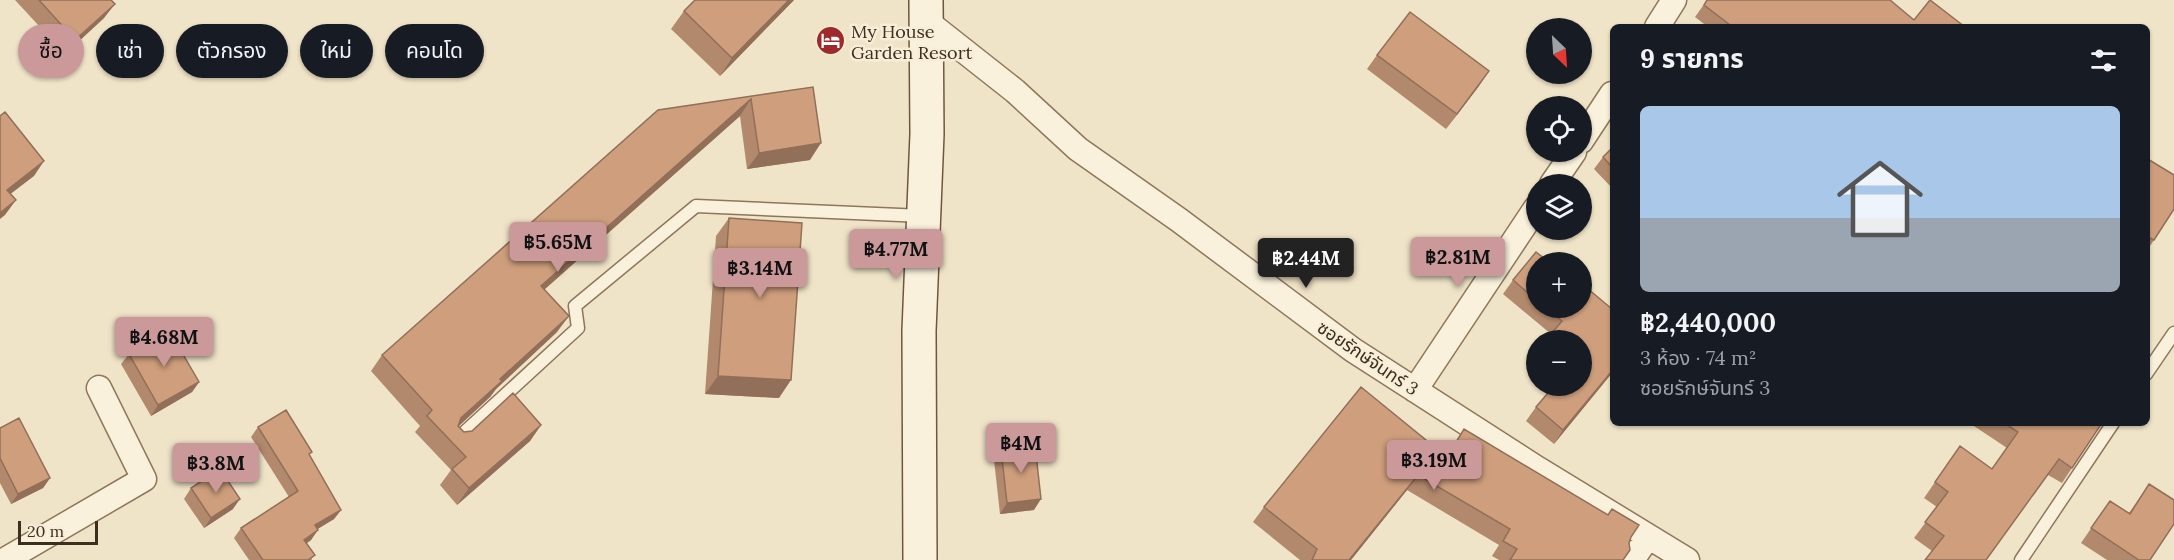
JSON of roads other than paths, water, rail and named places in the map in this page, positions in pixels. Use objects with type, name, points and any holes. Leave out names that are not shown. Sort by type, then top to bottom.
[{"type":"main road","points":[[920,560],[919,331],[927,134],[926,10]]},
{"type":"street","name":"ซอยรักษ์จันทร์ 3","points":[[926,10],[1078,149],[1179,220],[1353,350],[1687,560]]},
{"type":"street","points":[[1592,124],[1610,97]]},
{"type":"street","points":[[1415,390],[1526,223]]},
{"type":"street","points":[[5,560],[144,479],[99,388]]},
{"type":"street","points":[[1632,560],[1648,537]]},
{"type":"lane","points":[[454,441],[578,328],[575,306],[696,206],[924,216]]},
{"type":"lane","points":[[2150,368],[2174,333]]},
{"type":"lane","points":[[2021,560],[2112,426]]},
{"type":"place","name":"My House Garden Resort","points":[[830,41]]}]
